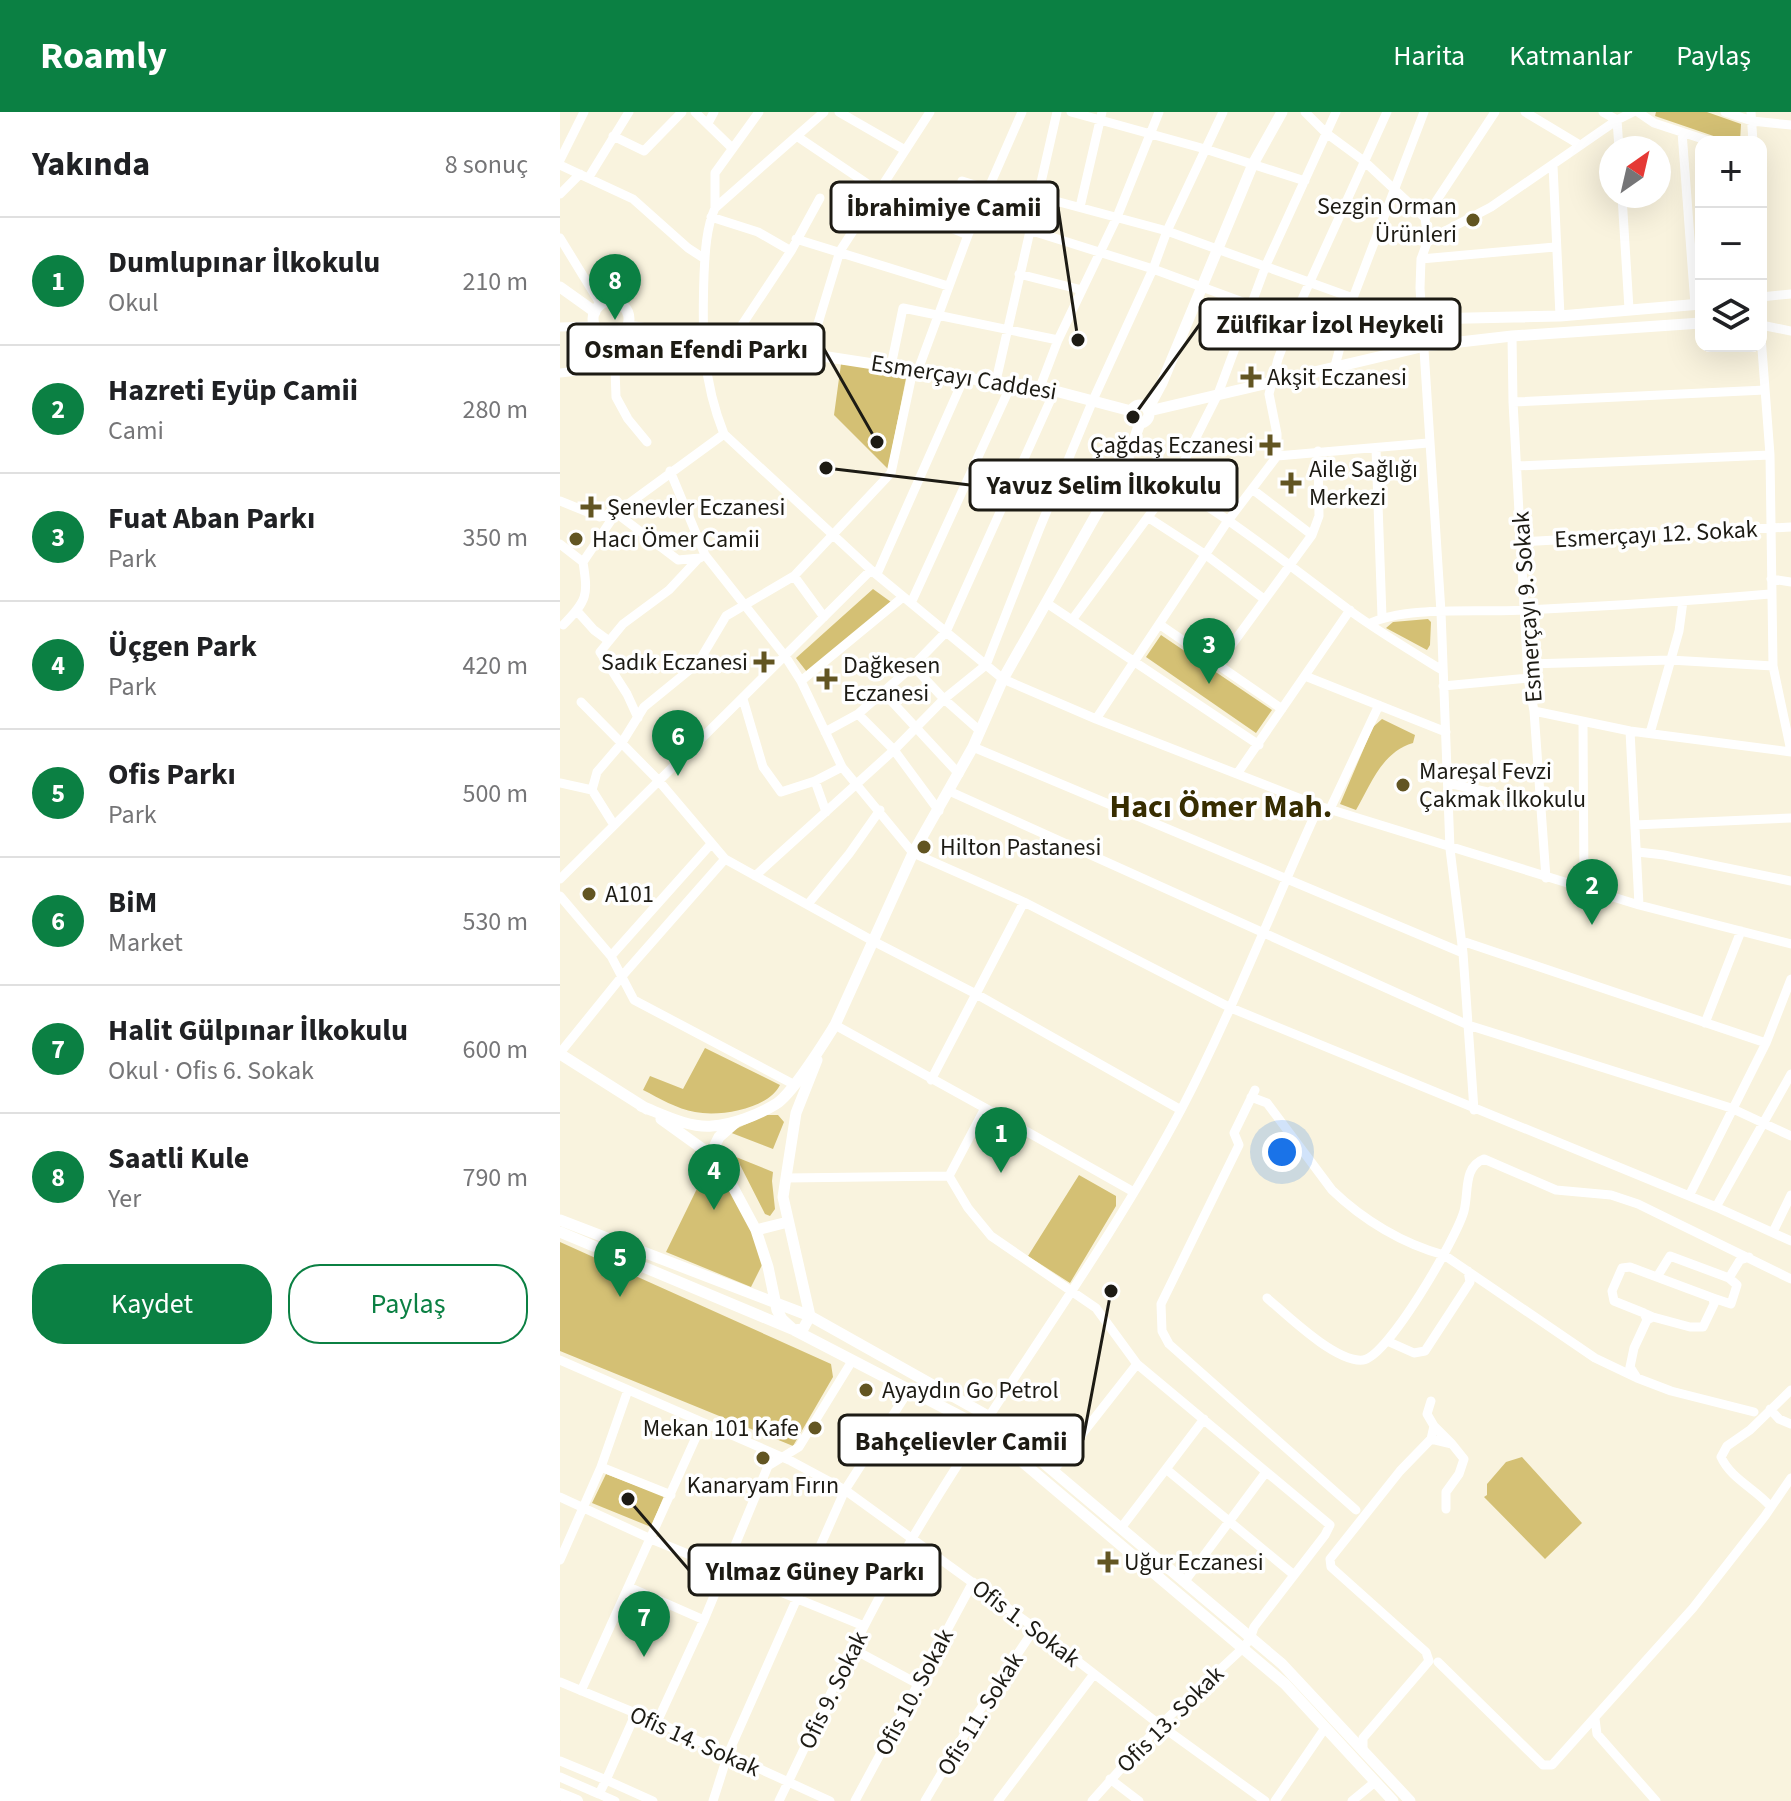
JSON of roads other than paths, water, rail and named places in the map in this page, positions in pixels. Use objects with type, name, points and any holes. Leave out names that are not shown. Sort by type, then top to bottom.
[{"type":"highway","points":[[560,1794],[577,1801]]},
{"type":"main road","points":[[641,1106],[676,1120],[710,1127],[739,1120],[778,1103],[823,1044],[835,1025],[913,853],[973,747],[1003,679],[1127,460],[1140,423],[1147,419],[1148,410],[1220,249],[1253,164],[1282,112]]},
{"type":"main road","points":[[560,287],[598,308]]},
{"type":"main road","points":[[610,301],[621,304],[628,313],[628,326],[614,337],[602,335],[594,326],[598,308],[610,301]]},
{"type":"main road","points":[[1424,319],[1560,316],[1695,304]]},
{"type":"main road","points":[[1140,423],[1131,418],[1131,411],[1140,404],[1148,410],[1425,346],[1512,336],[1695,323]]},
{"type":"main road","name":"Esmerçayı Caddesi","points":[[628,326],[1040,387],[1131,411]]},
{"type":"main road","points":[[739,1120],[719,1137],[715,1145],[719,1161],[756,1230],[782,1319],[794,1330],[803,1329],[810,1316],[783,1197],[796,1113],[823,1044]]},
{"type":"main road","points":[[560,1054],[719,1161]]},
{"type":"main road","points":[[778,1103],[796,1113]]},
{"type":"main road","points":[[560,1220],[810,1316],[988,1416],[1185,1581],[1393,1801]]},
{"type":"main road","points":[[756,1230],[788,1222]]},
{"type":"main road","points":[[560,1232],[794,1330],[981,1427],[1247,1644],[1282,1664],[1410,1801]]},
{"type":"street","points":[[584,112],[560,162],[633,199],[688,248],[705,259]]},
{"type":"street","points":[[560,194],[584,176],[629,112]]},
{"type":"street","points":[[613,136],[644,151],[682,112]]},
{"type":"street","points":[[695,112],[732,148]]},
{"type":"street","points":[[708,123],[714,112]]},
{"type":"street","points":[[759,112],[715,173],[713,212],[705,259],[702,339],[712,403],[724,434],[874,572],[1003,679],[1096,719],[1319,806],[1546,878],[1791,944]]},
{"type":"street","points":[[713,212],[824,112]]},
{"type":"street","points":[[839,112],[905,150]]},
{"type":"street","points":[[809,353],[840,251],[930,112]]},
{"type":"street","points":[[592,790],[597,772],[621,744],[644,707],[698,663],[726,616],[794,576],[891,473],[916,370],[968,235],[1022,112]]},
{"type":"street","points":[[996,381],[1057,112]]},
{"type":"street","points":[[1071,112],[1101,116],[1149,134],[1305,181]]},
{"type":"street","points":[[1040,387],[1058,340],[1101,255],[1159,112]]},
{"type":"street","points":[[755,876],[856,786],[944,699],[986,665],[1093,400],[1223,112]]},
{"type":"street","points":[[1305,112],[1425,218],[1428,240],[1421,259],[1428,443],[1441,612],[1450,849],[1462,941],[1474,1110]]},
{"type":"street","points":[[1072,620],[1173,483],[1218,394],[1254,305],[1266,265],[1336,112]]},
{"type":"street","points":[[1096,719],[1227,522],[1277,456],[1277,434],[1269,394],[1272,381],[1293,319],[1387,112]]},
{"type":"street","points":[[1335,366],[1353,298],[1424,112]]},
{"type":"street","points":[[1425,218],[1495,112]]},
{"type":"street","points":[[1525,112],[1580,145]]},
{"type":"street","points":[[1603,112],[1617,120]]},
{"type":"street","points":[[1428,240],[1491,207],[1617,120],[1636,112],[1654,123],[1695,136]]},
{"type":"street","points":[[1725,112],[1791,125]]},
{"type":"street","points":[[1080,207],[1101,116]]},
{"type":"street","points":[[1617,120],[1618,136]]},
{"type":"street","points":[[1682,132],[1696,280]]},
{"type":"street","points":[[798,137],[876,193],[968,235]]},
{"type":"street","points":[[1553,166],[1560,316]]},
{"type":"street","points":[[962,181],[988,189]]},
{"type":"street","points":[[1037,196],[1167,231],[1353,298]]},
{"type":"street","points":[[732,340],[791,251],[820,198]]},
{"type":"street","points":[[1623,208],[1629,309]]},
{"type":"street","points":[[713,212],[791,251]]},
{"type":"street","points":[[1029,230],[1203,286],[1341,338]]},
{"type":"street","points":[[560,238],[598,308]]},
{"type":"street","points":[[796,239],[948,286]]},
{"type":"street","points":[[1421,259],[1555,247]]},
{"type":"street","points":[[1019,274],[1082,290]]},
{"type":"street","points":[[1767,296],[1791,294]]},
{"type":"street","points":[[891,366],[903,308],[1058,340]]},
{"type":"street","points":[[560,327],[594,326]]},
{"type":"street","points":[[1767,326],[1791,331]]},
{"type":"street","name":"Esmerçayı 9. Sokak","points":[[1512,336],[1528,678],[1534,711],[1546,878]]},
{"type":"street","points":[[614,337],[616,397],[628,419],[647,442]]},
{"type":"street","points":[[560,373],[615,369],[657,361],[702,339]]},
{"type":"street","points":[[1534,711],[1630,731],[1791,751],[1773,666],[1770,455],[1762,352]]},
{"type":"street","points":[[560,879],[824,617],[874,572],[964,378]]},
{"type":"street","points":[[801,681],[907,600],[1011,385]]},
{"type":"street","points":[[825,732],[858,714],[946,632],[1055,390]]},
{"type":"street","points":[[1513,402],[1765,390]]},
{"type":"street","points":[[564,625],[577,611],[587,592],[583,562],[616,513],[724,434]]},
{"type":"street","points":[[1277,456],[1428,443]]},
{"type":"street","points":[[1376,448],[1382,617]]},
{"type":"street","points":[[1217,665],[1312,535],[1319,516],[1318,451]]},
{"type":"street","points":[[1517,466],[1770,455]]},
{"type":"street","points":[[1127,460],[1173,483],[1369,624],[1442,670]]},
{"type":"street","points":[[670,471],[701,558],[785,656],[801,681],[842,767],[913,853],[1024,902],[1231,1008],[1716,1207],[1791,1241]]},
{"type":"street","points":[[1252,489],[1312,535]]},
{"type":"street","points":[[560,501],[600,517],[616,513]]},
{"type":"street","points":[[616,513],[678,560],[701,558]]},
{"type":"street","points":[[1149,518],[1206,555],[1264,599]]},
{"type":"street","name":"Esmerçayı 12. Sokak","points":[[1521,542],[1791,527]]},
{"type":"street","points":[[560,544],[583,562]]},
{"type":"street","points":[[638,718],[627,694],[600,652],[623,624],[669,590],[701,558]]},
{"type":"street","points":[[794,576],[824,617]]},
{"type":"street","points":[[1771,579],[1791,582]]},
{"type":"street","points":[[1369,624],[1382,617],[1441,612],[1525,610],[1770,594]]},
{"type":"street","points":[[1650,733],[1679,631],[1683,601]]},
{"type":"street","points":[[1048,604],[1259,745]]},
{"type":"street","points":[[1237,774],[1350,610]]},
{"type":"street","points":[[577,611],[609,641]]},
{"type":"street","points":[[1159,624],[1282,709]]},
{"type":"street","points":[[1528,664],[1670,660],[1773,666]]},
{"type":"street","points":[[913,666],[980,731]]},
{"type":"street","points":[[1305,676],[1446,732]]},
{"type":"street","points":[[1443,686],[1528,678]]},
{"type":"street","points":[[883,692],[959,774]]},
{"type":"street","points":[[743,699],[763,767],[781,792],[815,781],[842,767]]},
{"type":"street","points":[[581,702],[658,780],[725,859],[978,995],[1181,1110]]},
{"type":"street","points":[[1330,809],[1379,705]]},
{"type":"street","points":[[858,714],[894,750],[939,811]]},
{"type":"street","points":[[1583,722],[1584,888]]},
{"type":"street","points":[[1630,731],[1639,905]]},
{"type":"street","points":[[973,747],[1463,953]]},
{"type":"street","points":[[815,781],[826,812]]},
{"type":"street","points":[[560,783],[592,790],[614,825]]},
{"type":"street","points":[[1448,783],[1541,804]]},
{"type":"street","points":[[949,791],[1468,1025],[1731,1108],[1791,1136]]},
{"type":"street","name":"Ofis 9. Sokak","points":[[779,1801],[864,1626],[913,1538],[988,1416],[1073,1291],[1181,1110],[1231,1008],[1319,806]]},
{"type":"street","points":[[808,904],[880,810]]},
{"type":"street","points":[[1635,825],[1791,818]]},
{"type":"street","points":[[611,956],[711,844]]},
{"type":"street","points":[[1638,852],[1791,881]]},
{"type":"street","points":[[560,1054],[623,975],[725,859]]},
{"type":"street","points":[[560,896],[611,956],[634,1000],[793,1084]]},
{"type":"street","points":[[931,1080],[1024,902]]},
{"type":"street","points":[[1705,1023],[1741,931]]},
{"type":"street","points":[[1462,941],[1766,1043]]},
{"type":"street","points":[[1689,1196],[1766,1043],[1791,979]]},
{"type":"street","points":[[835,1025],[1132,1191]]},
{"type":"street","points":[[1716,1207],[1791,1074]]},
{"type":"street","points":[[1360,1522],[1356,1510],[1169,1344],[1162,1331],[1161,1304],[1239,1145],[1234,1133],[1253,1093],[1267,1103],[1344,1202],[1377,1225],[1419,1248],[1444,1255],[1595,1358],[1671,1391],[1755,1418]]},
{"type":"street","points":[[949,1176],[985,1108]]},
{"type":"street","points":[[1267,1298],[1342,1356],[1362,1360],[1376,1354],[1444,1255],[1463,1214],[1469,1191],[1469,1172],[1475,1162],[1484,1159],[1556,1190],[1625,1199],[1733,1248],[1744,1259],[1791,1279]]},
{"type":"street","points":[[786,1178],[949,1176]]},
{"type":"street","points":[[949,1176],[968,1208],[991,1236],[1096,1308],[1137,1364],[1266,1472],[1185,1581]]},
{"type":"street","points":[[1773,1232],[1791,1195]]},
{"type":"street","points":[[1657,1277],[1670,1256],[1729,1277],[1737,1285],[1736,1296],[1731,1304],[1717,1302],[1630,1267],[1622,1268],[1612,1291],[1614,1301],[1648,1317],[1690,1327],[1703,1327],[1717,1302]]},
{"type":"street","points":[[1729,1277],[1744,1259]]},
{"type":"street","points":[[1387,1341],[1414,1353],[1425,1351],[1470,1282],[1468,1271]]},
{"type":"street","points":[[1470,1282],[1485,1281]]},
{"type":"street","points":[[1626,1369],[1648,1317]]},
{"type":"street","name":"Ofis 1. Sokak","points":[[560,1361],[782,1457],[845,1490],[1265,1801]]},
{"type":"street","points":[[657,1722],[704,1620],[768,1466],[799,1447],[852,1361]]},
{"type":"street","points":[[1053,1471],[1137,1364]]},
{"type":"street","points":[[560,1560],[601,1467],[628,1390]]},
{"type":"street","points":[[713,1801],[728,1754],[845,1490],[909,1390]]},
{"type":"street","points":[[1771,1507],[1760,1493],[1726,1469],[1721,1457],[1727,1446],[1755,1418],[1791,1390]]},
{"type":"street","points":[[1431,1401],[1427,1414],[1464,1459],[1459,1474],[1446,1492],[1446,1509]]},
{"type":"street","points":[[1769,1410],[1791,1424]]},
{"type":"street","points":[[1121,1528],[1204,1419]]},
{"type":"street","points":[[581,1691],[702,1424]]},
{"type":"street","points":[[1434,1426],[1431,1439],[1400,1471],[1330,1559],[1331,1567],[1543,1765],[1552,1765],[1693,1608],[1791,1478]]},
{"type":"street","points":[[1431,1439],[1452,1444]]},
{"type":"street","points":[[601,1467],[671,1495]]},
{"type":"street","points":[[1166,1469],[1294,1575]]},
{"type":"street","name":"Ofis 13. Sokak","points":[[1092,1801],[1160,1725],[1247,1644],[1254,1627],[1325,1535],[1330,1525],[1266,1472]]},
{"type":"street","points":[[560,1497],[651,1539],[864,1626]]},
{"type":"street","points":[[1356,1510],[1369,1510]]},
{"type":"street","name":"Ofis 10. Sokak","points":[[855,1801],[973,1582]]},
{"type":"street","points":[[629,1587],[704,1620]]},
{"type":"street","name":"Ofis 11. Sokak","points":[[925,1801],[973,1720],[1035,1628]]},
{"type":"street","points":[[853,1649],[918,1684]]},
{"type":"street","points":[[1363,1750],[1363,1738],[1431,1658]]},
{"type":"street","points":[[998,1801],[1094,1674]]},
{"type":"street","name":"Ofis 14. Sokak","points":[[560,1682],[657,1722],[830,1801]]},
{"type":"street","points":[[599,1794],[635,1715]]},
{"type":"street","points":[[1595,1719],[1597,1734]]},
{"type":"street","points":[[1275,1801],[1325,1728]]},
{"type":"street","points":[[1585,1729],[1597,1734],[1656,1801]]},
{"type":"street","points":[[560,1761],[653,1801]]},
{"type":"street","points":[[560,1777],[615,1801]]},
{"type":"street","points":[[1110,1779],[1139,1801]]},
{"type":"street","points":[[1352,1801],[1375,1782]]},
{"type":"place","name":"Sezgin Orman Ürünleri","points":[[1473,220]]},
{"type":"place","name":"Saatli Kule","points":[[615,320]]},
{"type":"place","name":"İbrahimiye Camii","points":[[1078,340]]},
{"type":"place","name":"Akşit Eczanesi","points":[[1251,377]]},
{"type":"place","name":"Zülfikar İzol Heykeli","points":[[1133,417]]},
{"type":"place","name":"Osman Efendi Parkı","points":[[877,442]]},
{"type":"place","name":"Çağdaş Eczanesi","points":[[1270,445]]},
{"type":"place","name":"Yavuz Selim İlkokulu","points":[[826,468]]},
{"type":"place","name":"Aile Sağlığı Merkezi","points":[[1291,483]]},
{"type":"place","name":"Şenevler Eczanesi","points":[[591,507]]},
{"type":"place","name":"Hacı Ömer Camii","points":[[576,539]]},
{"type":"place","name":"Sadık Eczanesi","points":[[764,662]]},
{"type":"place","name":"Dağkesen Eczanesi","points":[[827,679]]},
{"type":"place","name":"Fuat Aban Parkı","points":[[1209,684]]},
{"type":"place","name":"BiM","points":[[678,776]]},
{"type":"place","name":"Mareşal Fevzi Çakmak İlkokulu","points":[[1403,785]]},
{"type":"place","name":"Hilton Pastanesi","points":[[924,847]]},
{"type":"place","name":"A101","points":[[589,894]]},
{"type":"place","name":"Hazreti Eyüp Camii","points":[[1592,925]]},
{"type":"place","name":"Dumlupınar İlkokulu","points":[[1001,1173]]},
{"type":"place","name":"Üçgen Park","points":[[714,1210]]},
{"type":"place","name":"Bahçelievler Camii","points":[[1111,1291]]},
{"type":"place","name":"Ofis Parkı","points":[[620,1297]]},
{"type":"place","name":"Ayaydın Go Petrol","points":[[866,1390]]},
{"type":"place","name":"Mekan 101 Kafe","points":[[815,1428]]},
{"type":"place","name":"Kanaryam Fırın","points":[[763,1458]]},
{"type":"place","name":"Yılmaz Güney Parkı","points":[[628,1499]]},
{"type":"place","name":"Uğur Eczanesi","points":[[1108,1562]]},
{"type":"place","name":"Halit Gülpınar İlkokulu","points":[[644,1657]]},
{"type":"district","name":"Hacı Ömer Mah.","points":[[1221,806]]}]
